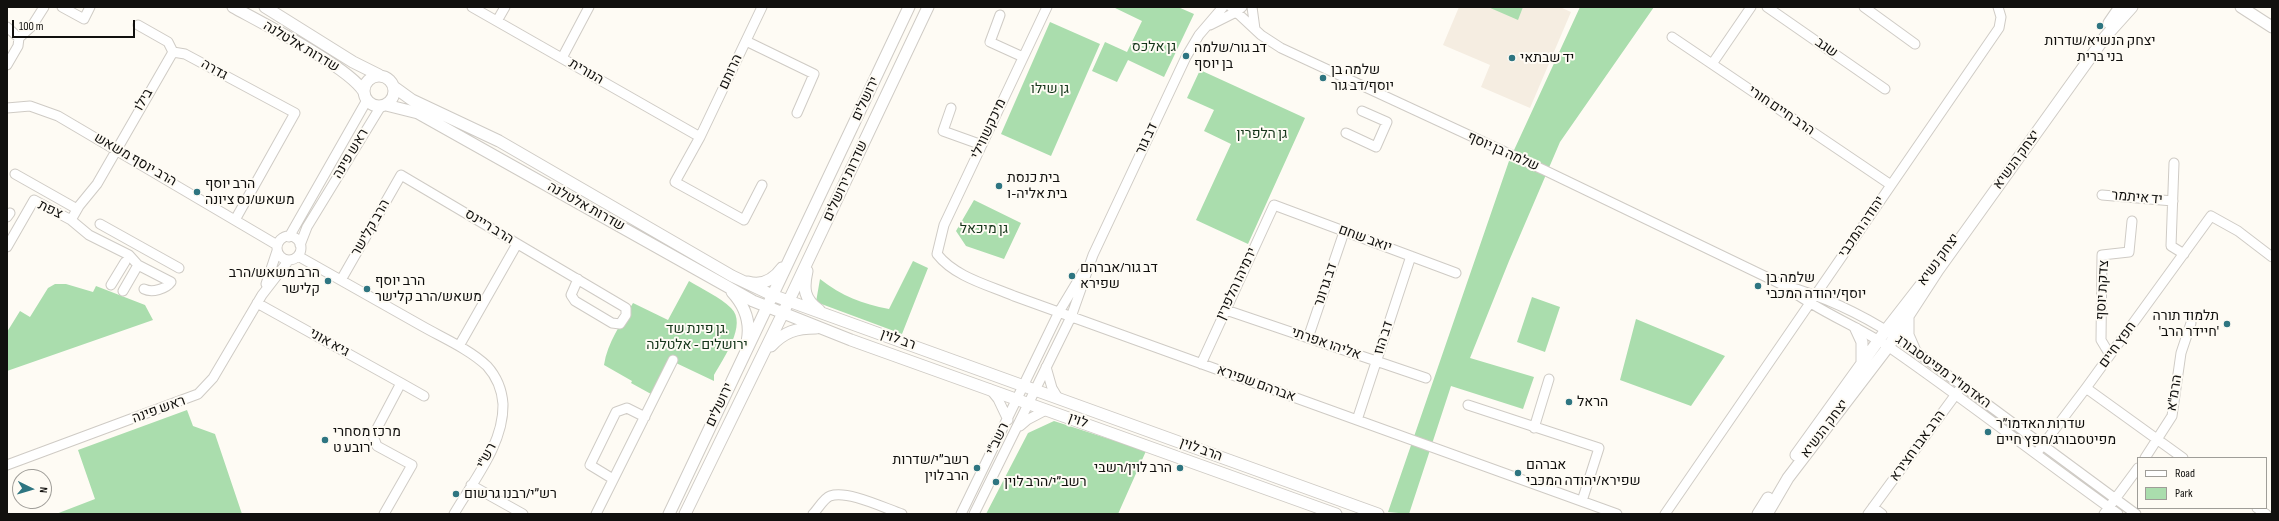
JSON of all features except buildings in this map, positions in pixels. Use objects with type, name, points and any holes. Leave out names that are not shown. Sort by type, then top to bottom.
[{"type":"main road","name":"שדרות אלטלנה","points":[[233,7],[345,74],[358,83],[365,96]]},
{"type":"main road","name":"שדרות אלטלנה","points":[[265,7],[303,29],[353,62],[379,75]]},
{"type":"main road","name":"ירושלים","points":[[791,255],[909,7]]},
{"type":"main road","name":"שדרות ירושלים","points":[[763,355],[928,7]]},
{"type":"main road","name":"יצחק נשיא","points":[[1758,514],[1785,471],[1862,363],[1883,344],[1934,268],[2120,7]]},
{"type":"main road","name":"יצחק הנשיא","points":[[1908,316],[1938,270],[2105,37],[2132,7]]},
{"type":"main road","points":[[2241,7],[2272,27]]},
{"type":"main road","points":[[379,75],[389,79],[394,87],[394,96],[384,106],[373,105],[365,96],[366,82],[374,76],[379,75]]},
{"type":"main road","name":"שדרות אלטלנה","points":[[394,87],[412,100],[499,141],[744,281],[772,295]]},
{"type":"main road","name":"שדרות אלטלנה","points":[[384,106],[418,113],[724,285],[767,307],[820,328]]},
{"type":"main road","points":[[744,281],[758,284],[772,279],[791,255]]},
{"type":"main road","points":[[772,295],[791,255]]},
{"type":"main road","points":[[809,258],[805,283],[806,297],[809,302],[824,314]]},
{"type":"main road","points":[[724,285],[737,298],[746,314],[749,334],[745,353]]},
{"type":"main road","name":"ירושלים","points":[[669,514],[772,295]]},
{"type":"main road","name":"רב לוין","points":[[772,295],[1024,385]]},
{"type":"main road","points":[[1908,316],[1908,335],[1915,351]]},
{"type":"main road","name":"יצחק נשיא","points":[[1890,333],[1908,316]]},
{"type":"main road","points":[[763,355],[779,337],[794,329],[820,328]]},
{"type":"main road","name":"לוין","points":[[820,328],[1336,514]]},
{"type":"main road","points":[[1856,328],[1862,342],[1862,363]]},
{"type":"main road","name":"יצחק הנשיא","points":[[1767,514],[1788,478],[1883,344]]},
{"type":"main road","name":"ירושלים","points":[[685,514],[763,355]]},
{"type":"main road","name":"הרב לוין","points":[[1024,385],[1378,514]]},
{"type":"street","points":[[18,38],[32,26],[44,7]]},
{"type":"street","points":[[65,8],[84,19],[90,7]]},
{"type":"street","name":"הנורית","points":[[472,7],[700,137]]},
{"type":"street","points":[[497,21],[505,7]]},
{"type":"street","points":[[562,58],[589,7]]},
{"type":"street","name":"הרותם","points":[[762,7],[700,137],[675,182],[744,220],[762,184]]},
{"type":"street","name":"מיכקשווילי","points":[[937,254],[944,225],[1047,7]]},
{"type":"street","name":"דב גור","points":[[974,514],[1071,317],[1093,255],[1186,57],[1207,26],[1223,7]]},
{"type":"street","points":[[1252,7],[1255,30]]},
{"type":"street","points":[[1712,64],[1751,7]]},
{"type":"street","name":"שגב","points":[[1767,7],[1885,89]]},
{"type":"street","points":[[1864,7],[1915,44]]},
{"type":"street","name":"יהודה המכבי","points":[[1665,514],[1999,28],[2002,17],[1998,7]]},
{"type":"street","points":[[1207,26],[1237,9]]},
{"type":"street","name":"שלמה בן יוסף","points":[[1237,9],[1255,30],[1281,48],[1544,170],[1783,285],[1816,294],[1890,333]]},
{"type":"street","points":[[1000,15],[990,42],[1023,57]]},
{"type":"street","points":[[138,25],[168,42],[172,52]]},
{"type":"street","points":[[7,27],[18,38],[18,46],[7,65]]},
{"type":"street","name":"הרב חיים חורי","points":[[1672,37],[1891,185]]},
{"type":"street","points":[[746,41],[814,74],[797,113]]},
{"type":"street","name":"גדרה","points":[[172,52],[185,54],[294,114],[235,220]]},
{"type":"street","name":"בילו","points":[[71,220],[77,209],[97,184],[172,52]]},
{"type":"street","name":"ראש פינה","points":[[289,236],[365,96]]},
{"type":"street","name":"הרב יוסף משאש","points":[[7,108],[23,105],[42,109],[116,149],[235,220],[277,248],[280,256],[289,260]]},
{"type":"street","name":"ראש פינה","points":[[300,244],[307,227],[384,106]]},
{"type":"street","points":[[951,108],[943,131],[982,145]]},
{"type":"street","points":[[1346,133],[1376,147],[1387,122],[1362,111]]},
{"type":"street","name":"יד איתמר","points":[[2174,163],[2171,246],[2184,254]]},
{"type":"street","points":[[14,174],[77,209]]},
{"type":"street","name":"הרב ריינס","points":[[401,175],[578,279],[626,308],[626,315],[620,324],[612,323],[575,301],[571,296],[578,279]]},
{"type":"street","name":"הרב קלישר","points":[[341,280],[401,175]]},
{"type":"street","name":"יד איתמר","points":[[2102,195],[2173,201]]},
{"type":"street","name":"צפת","points":[[7,247],[34,200],[71,220]]},
{"type":"street","name":"יואב שחם","points":[[1274,205],[1456,273]]},
{"type":"street","name":"ירמיהו הלפרין","points":[[1201,364],[1274,205]]},
{"type":"street","name":"חפץ חיים","points":[[2036,453],[2086,388],[2211,216],[2238,231],[2272,257]]},
{"type":"street","points":[[71,220],[89,235],[138,266],[171,282],[168,286],[154,291],[144,289]]},
{"type":"street","name":"צדקת יוסף","points":[[2110,354],[2101,340],[2102,255],[2129,252],[2132,221]]},
{"type":"street","points":[[100,224],[179,268]]},
{"type":"street","name":"דב גרונר","points":[[1308,338],[1344,232]]},
{"type":"street","points":[[277,248],[282,239],[289,236],[297,240],[300,244],[298,256]]},
{"type":"street","points":[[111,285],[135,244]]},
{"type":"street","points":[[298,256],[458,346],[518,244]]},
{"type":"street","name":"ראש פינה","points":[[262,295],[277,248]]},
{"type":"street","name":"אברהם שפירא","points":[[937,254],[944,263],[954,270],[1071,317],[1617,514]]},
{"type":"street","name":"דב גור","points":[[1024,385],[1059,312],[1093,255]]},
{"type":"street","points":[[289,260],[298,256]]},
{"type":"street","name":"דב הוז","points":[[1356,420],[1411,256]]},
{"type":"street","name":"ראש פינה","points":[[7,465],[198,394],[205,389],[223,363],[262,295],[289,260]]},
{"type":"street","points":[[123,291],[138,266]]},
{"type":"street","points":[[117,275],[129,281]]},
{"type":"street","name":"שלמה בן יוסף","points":[[1783,285],[1809,304],[1856,328],[1883,344]]},
{"type":"street","name":"גיא אוני","points":[[257,303],[424,396]]},
{"type":"street","name":"אליהו אפרתי","points":[[1226,310],[1426,378]]},
{"type":"street","name":"הרמ\"א","points":[[2146,457],[2158,441],[2172,416],[2181,353],[2191,323]]},
{"type":"street","name":"האדמו\"ר מפיטסבורג","points":[[1890,333],[2136,514]]},
{"type":"street","name":"האדמו\"ר מפיטסבורג","points":[[1883,344],[1956,394],[2036,453],[2106,511],[2118,514]]},
{"type":"street","name":"רש\"י","points":[[455,514],[495,444],[500,430],[502,414],[501,392],[494,376],[487,366],[458,346]]},
{"type":"street","points":[[596,514],[673,360]]},
{"type":"street","points":[[1046,367],[1052,388],[1058,398]]},
{"type":"street","points":[[1534,428],[1549,379]]},
{"type":"street","points":[[384,514],[412,465],[377,446],[373,436],[402,383]]},
{"type":"street","name":"רשב\"י","points":[[961,514],[1024,385]]},
{"type":"street","name":"הרב אבו חצירא","points":[[1871,511],[1962,386]]},
{"type":"street","points":[[989,388],[998,399],[1008,420]]},
{"type":"street","points":[[2086,388],[2182,457]]},
{"type":"street","points":[[1468,405],[1534,428],[1599,448],[1582,501]]},
{"type":"street","points":[[613,479],[590,465],[616,412],[627,408],[644,417]]},
{"type":"street","points":[[1015,430],[1027,420],[1046,410]]},
{"type":"street","points":[[2106,511],[2137,469]]},
{"type":"street","points":[[472,485],[523,514]]},
{"type":"street","points":[[813,514],[828,496],[848,495],[902,514]]},
{"type":"street","points":[[1871,511],[1882,514]]},
{"type":"shaded area","name":"יד שבתאי","points":[[1459,7],[1560,7],[1571,12],[1530,108],[1481,87],[1490,65],[1443,45]]},
{"type":"green space","name":"גן אלכס","points":[[1113,7],[1178,7],[1194,14],[1164,77],[1128,60],[1117,82],[1092,71],[1105,42],[1127,52],[1142,21]]},
{"type":"green space","points":[[1488,7],[1523,7],[1518,20]]},
{"type":"green space","points":[[1580,7],[1654,7],[1560,142],[1509,261],[1470,358],[1534,377],[1523,409],[1451,386],[1409,514],[1388,512],[1509,161]]},
{"type":"green space","name":"גן שילו","points":[[1050,22],[1100,44],[1051,156],[1001,134]]},
{"type":"green space","name":"גן הלפרין","points":[[1200,70],[1305,118],[1248,244],[1196,220],[1231,144],[1204,131],[1214,110],[1187,98]]},
{"type":"green space","name":"גן מיכאל","points":[[974,200],[1021,223],[1004,259],[966,246],[956,231]]},
{"type":"green space","points":[[913,261],[928,268],[902,334],[816,302],[820,279],[844,295],[870,305],[889,309]]},
{"type":"green space","name":"גן פינת שד. ירושלים - אלטלנה","points":[[689,281],[722,300],[736,315],[737,323],[732,342],[714,375],[714,381],[676,363],[667,362],[651,394],[604,365],[608,349],[633,303],[668,320]]},
{"type":"green space","points":[[55,284],[66,284],[93,292],[96,286],[145,305],[153,320],[7,371],[7,332],[20,311],[30,317],[48,288]]},
{"type":"green space","points":[[1532,297],[1560,307],[1545,352],[1517,342]]},
{"type":"green space","points":[[1636,319],[1725,356],[1691,406],[1620,380]]},
{"type":"green space","points":[[187,410],[193,426],[215,434],[242,514],[56,514],[95,499],[78,450]]},
{"type":"green space","points":[[1054,421],[1146,451],[1118,514],[986,514],[1028,433]]},
{"type":"place","name":"יצחק הנשיא/שדרות בני ברית","points":[[2100,26]]},
{"type":"place","name":"דב גור/שלמה בן יוסף","points":[[1186,56]]},
{"type":"place","name":"יד שבתאי","points":[[1512,58]]},
{"type":"place","name":"שלמה בן יוסף/דב גור","points":[[1323,78]]},
{"type":"place","name":"בית כנסת בית אליה-ו","points":[[999,186]]},
{"type":"place","name":"הרב יוסף משאש/נס ציונה","points":[[197,192]]},
{"type":"place","name":"דב גור/אברהם שפירא","points":[[1072,276]]},
{"type":"place","name":"הרב משאש/הרב קלישר","points":[[328,281]]},
{"type":"place","name":"שלמה בן יוסף/יהודה המכבי","points":[[1758,286]]},
{"type":"place","name":"הרב יוסף משאש/הרב קלישר","points":[[367,289]]},
{"type":"place","name":"תלמוד תורה 'חיידר הרב'","points":[[2227,324]]},
{"type":"place","name":"הראל","points":[[1569,402]]},
{"type":"place","name":"שדרות האדמו״ר מפיטסבורג/חפץ חיים","points":[[1988,432]]},
{"type":"place","name":"מרכז מסחרי רובע ט'","points":[[325,440]]},
{"type":"place","name":"רשב״י/שדרות הרב לוין","points":[[977,468]]},
{"type":"place","name":"הרב לוין/רשבי","points":[[1180,468]]},
{"type":"place","name":"אברהם שפירא/יהודה המכבי","points":[[1518,473]]},
{"type":"place","name":"רשב״י/הרב לוין","points":[[996,482]]},
{"type":"place","name":"רש״י/רבנו גרשום","points":[[456,494]]}]
